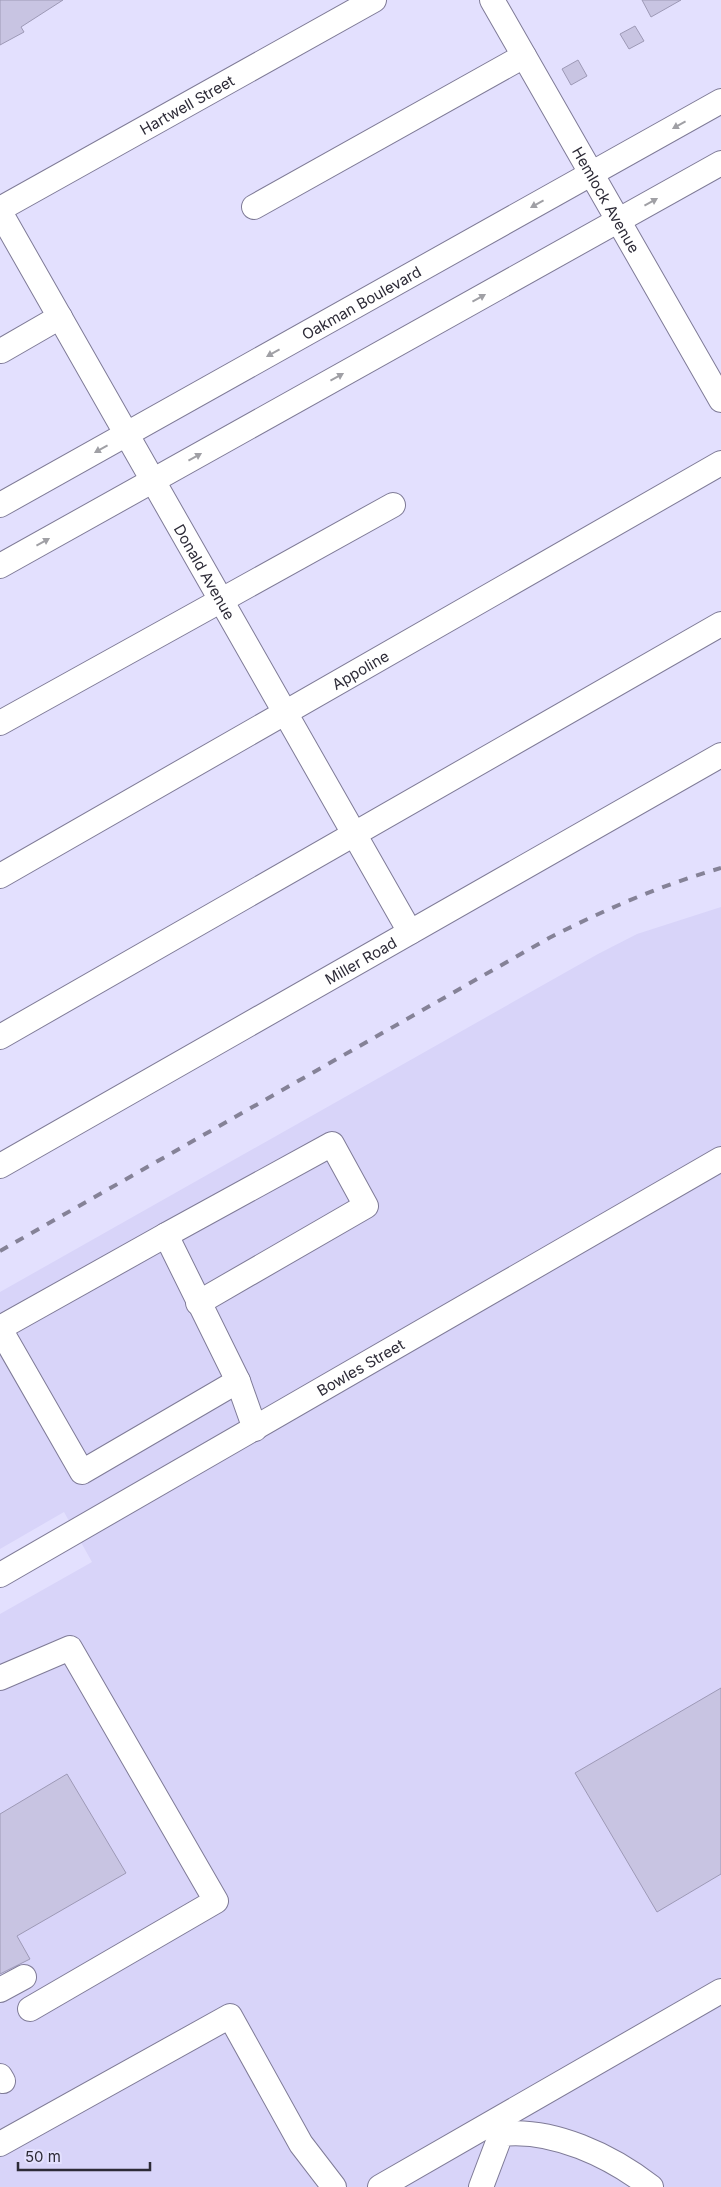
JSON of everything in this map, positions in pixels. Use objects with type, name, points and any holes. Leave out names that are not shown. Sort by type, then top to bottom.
[{"type":"street","name":"Hartwell Street","points":[[0,210],[374,0]]},
{"type":"street","name":"Hemlock Avenue","points":[[492,0],[721,400]]},
{"type":"street","points":[[254,207],[524,56]]},
{"type":"street","name":"Oakman Boulevard","points":[[0,505],[721,101]]},
{"type":"street","points":[[0,566],[721,163]]},
{"type":"street","name":"Donald Avenue","points":[[0,210],[410,932]]},
{"type":"street","points":[[2,351],[60,318]]},
{"type":"street","name":"Appoline","points":[[0,876],[721,463]]},
{"type":"street","points":[[0,723],[222,602],[393,505]]},
{"type":"street","points":[[0,1037],[721,624]]},
{"type":"street","name":"Miller Road","points":[[0,1166],[721,755]]},
{"type":"street","points":[[198,1302],[366,1206],[332,1144],[0,1329],[82,1472],[238,1381]]},
{"type":"street","name":"Bowles Street","points":[[0,1575],[721,1159]]},
{"type":"street","points":[[166,1235],[238,1381],[255,1429]]},
{"type":"street","points":[[0,1678],[70,1648],[216,1901],[30,2009]]},
{"type":"street","points":[[0,1990],[24,1977]]},
{"type":"street","points":[[380,2187],[496,2129],[721,1991]]},
{"type":"street","points":[[0,2144],[230,2016],[301,2144],[334,2187]]},
{"type":"street","points":[[481,2187],[496,2129]]},
{"type":"street","points":[[496,2129],[572,2143],[606,2158],[651,2187]]},
{"type":"shaded area","points":[[721,907],[721,2187],[0,2187],[0,1614],[92,1562],[64,1512],[0,1549],[0,1292],[598,954],[637,934]]},
{"type":"building","points":[[0,0],[63,0],[21,27],[24,32],[0,45]]},
{"type":"building","points":[[642,0],[681,0],[651,17]]},
{"type":"building","points":[[635,26],[644,41],[629,49],[620,34]]},
{"type":"building","points":[[578,60],[587,76],[571,85],[562,69]]},
{"type":"building","points":[[721,1688],[721,1874],[657,1912],[575,1773]]},
{"type":"building","points":[[67,1774],[126,1873],[17,1936],[30,1959],[0,1974],[0,1814]]},
{"type":"railway","points":[[0,1251],[549,938],[633,899],[721,868]]}]
